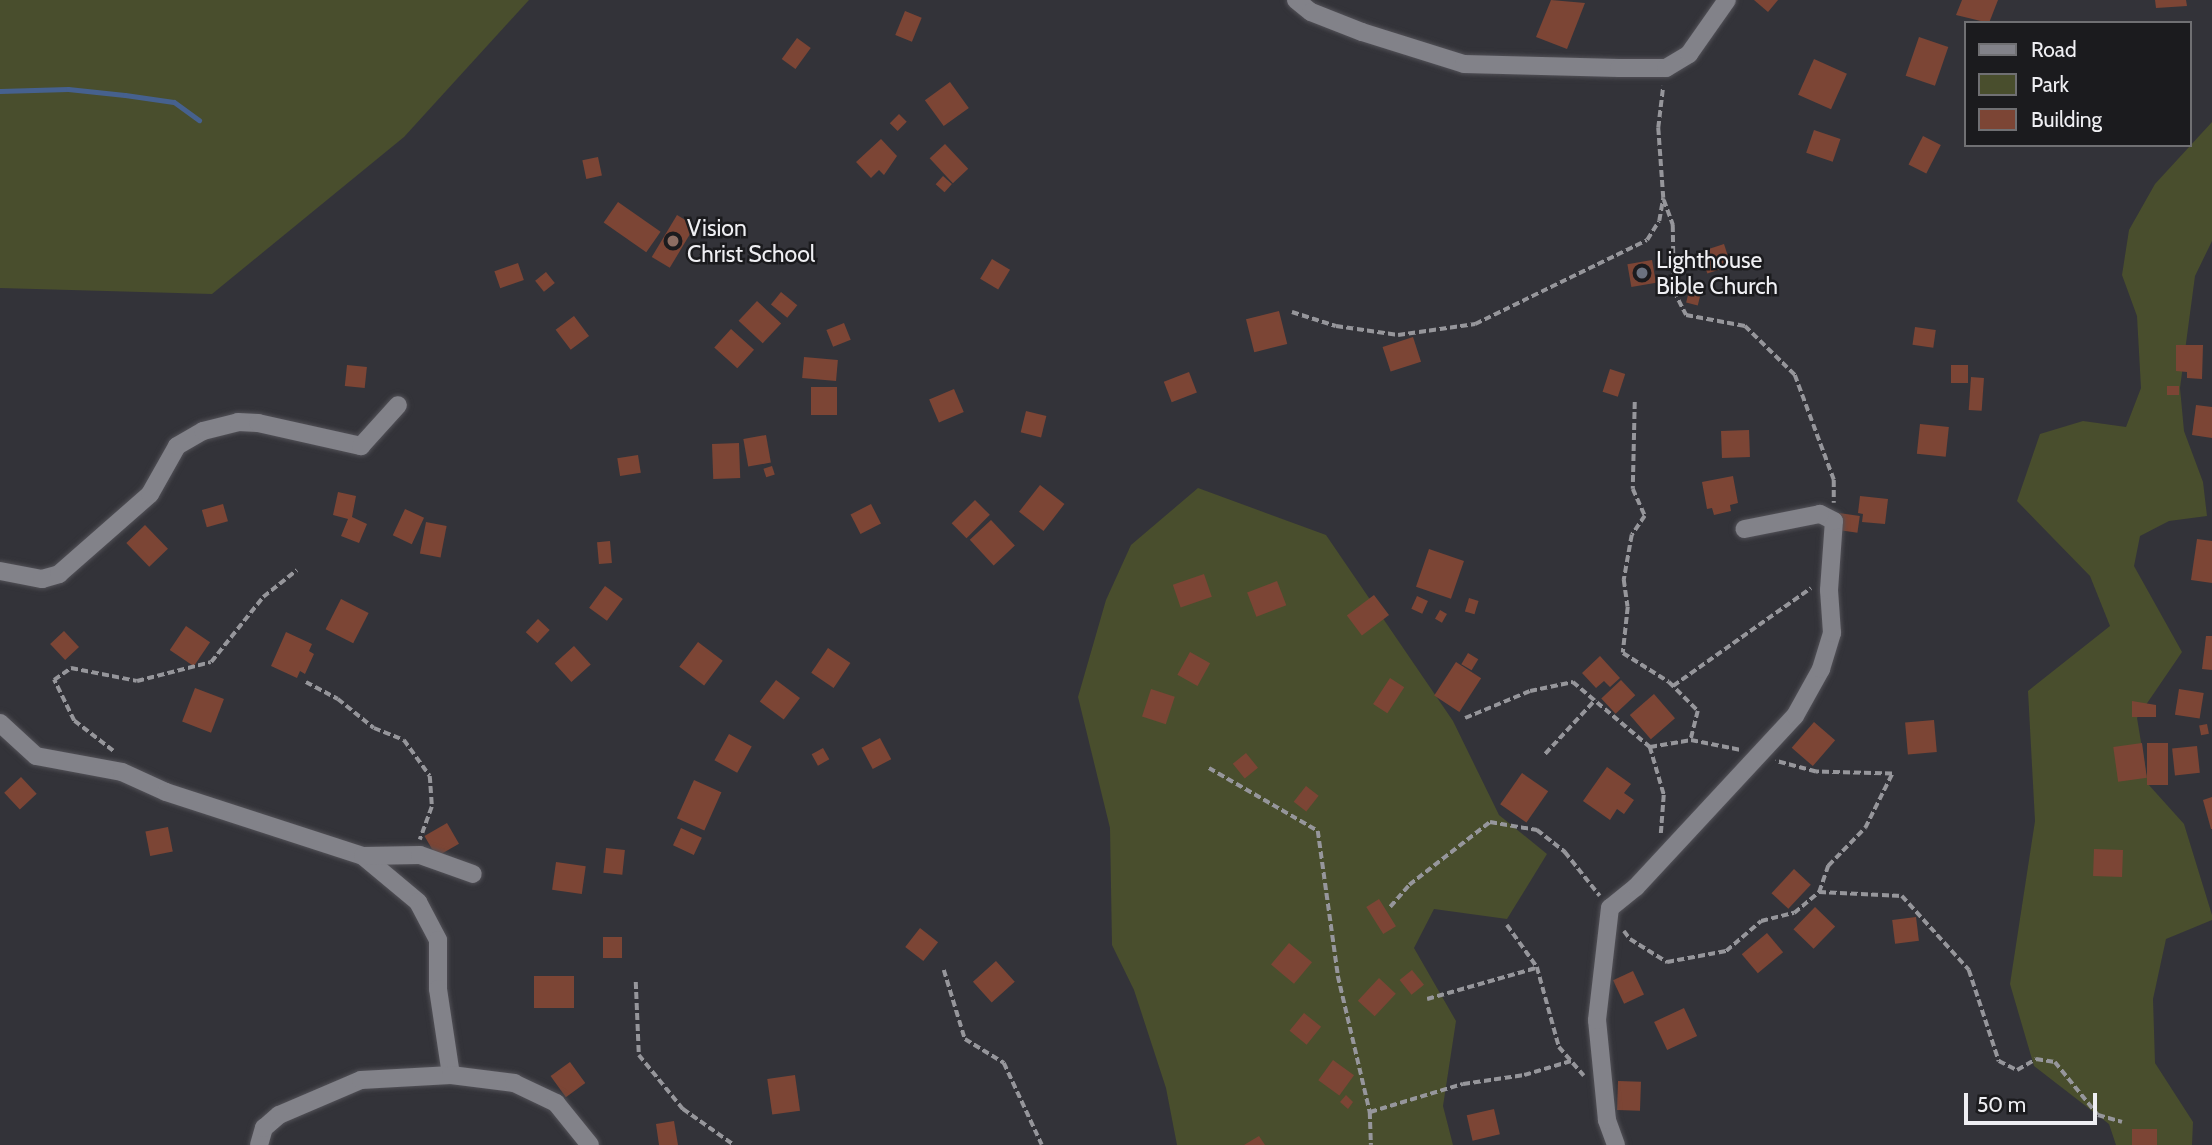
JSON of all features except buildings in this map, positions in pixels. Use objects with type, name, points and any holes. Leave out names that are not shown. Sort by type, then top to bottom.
[{"type":"street","points":[[1296,0],[1311,12],[1362,32],[1464,64],[1666,68],[1689,54],[1727,0]]},
{"type":"street","points":[[0,570],[42,579],[59,574],[150,494],[177,446],[203,431],[238,422],[361,446],[398,405]]},
{"type":"street","points":[[1616,1145],[1605,1100],[1597,1020],[1610,908],[1636,887],[1760,757],[1795,716],[1821,669],[1832,633],[1834,521],[1820,514],[1744,528]]},
{"type":"street","points":[[0,723],[36,756],[122,772],[166,792],[363,856],[420,855],[473,874]]},
{"type":"street","points":[[363,856],[418,902],[438,940],[438,989],[450,1075]]},
{"type":"street","points":[[258,1145],[264,1128],[279,1115],[361,1080],[450,1075],[514,1083],[556,1103],[590,1145]]},
{"type":"path","points":[[1292,312],[1336,326],[1398,335],[1475,324],[1647,240],[1660,221],[1663,198],[1658,128],[1666,68]]},
{"type":"path","points":[[1663,198],[1673,225],[1674,291],[1686,314],[1745,326],[1795,375],[1834,480],[1834,521]]},
{"type":"path","points":[[1635,402],[1633,489],[1644,516],[1632,535],[1624,580],[1628,607],[1623,653],[1673,686],[1698,711],[1691,740]]},
{"type":"path","points":[[116,754],[74,721],[54,680],[71,668],[137,681],[211,662],[263,597],[297,570]]},
{"type":"path","points":[[1673,686],[1831,572]]},
{"type":"path","points":[[306,682],[338,699],[374,728],[404,740],[430,776],[432,807],[420,832],[420,855]]},
{"type":"path","points":[[1465,718],[1530,691],[1573,682],[1650,747],[1664,795],[1659,860]]},
{"type":"path","points":[[1545,754],[1595,700]]},
{"type":"path","points":[[1390,907],[1409,884],[1490,822],[1536,830],[1565,852],[1610,908],[1630,939],[1667,962],[1726,950],[1761,921],[1794,913],[1818,892],[1828,866],[1866,828],[1892,774],[1816,772],[1691,740],[1650,747]]},
{"type":"path","points":[[1209,768],[1318,831],[1338,976],[1370,1112],[1371,1145]]},
{"type":"path","points":[[1818,892],[1902,896],[1969,970],[1999,1061],[2017,1070],[2036,1059],[2056,1062],[2098,1115],[2122,1122]]},
{"type":"path","points":[[1507,925],[1537,967],[1559,1046],[1605,1100]]},
{"type":"path","points":[[1427,999],[1537,967]]},
{"type":"path","points":[[944,970],[965,1039],[1004,1063],[1042,1145]]},
{"type":"path","points":[[636,982],[639,1055],[683,1109],[734,1145]]},
{"type":"path","points":[[1370,1112],[1463,1084],[1524,1075],[1571,1061]]},
{"type":"green space","points":[[0,0],[529,0],[404,137],[212,294],[0,288]]},
{"type":"green space","points":[[2212,122],[2212,241],[2195,276],[2180,388],[2184,431],[2203,482],[2207,516],[2169,521],[2140,536],[2134,566],[2182,652],[2137,718],[2148,784],[2184,824],[2212,920],[2166,939],[2153,999],[2155,1063],[2193,1122],[2192,1145],[2116,1145],[2109,1124],[2034,1066],[2010,984],[2035,821],[2028,691],[2110,626],[2090,576],[2017,501],[2040,434],[2083,421],[2126,427],[2141,388],[2137,316],[2122,275],[2129,230],[2155,184]]},
{"type":"green space","points":[[1198,488],[1326,535],[1453,721],[1499,815],[1547,854],[1507,919],[1434,909],[1414,948],[1456,1021],[1443,1106],[1453,1145],[1177,1145],[1166,1088],[1134,990],[1112,945],[1110,828],[1078,697],[1106,600],[1131,545]]},
{"type":"waterway","points":[[0,91],[68,89],[174,102],[199,120]]},
{"type":"place","name":"Vision Christ School","points":[[673,241]]},
{"type":"place","name":"Lighthouse Bible Church","points":[[1642,273]]}]
